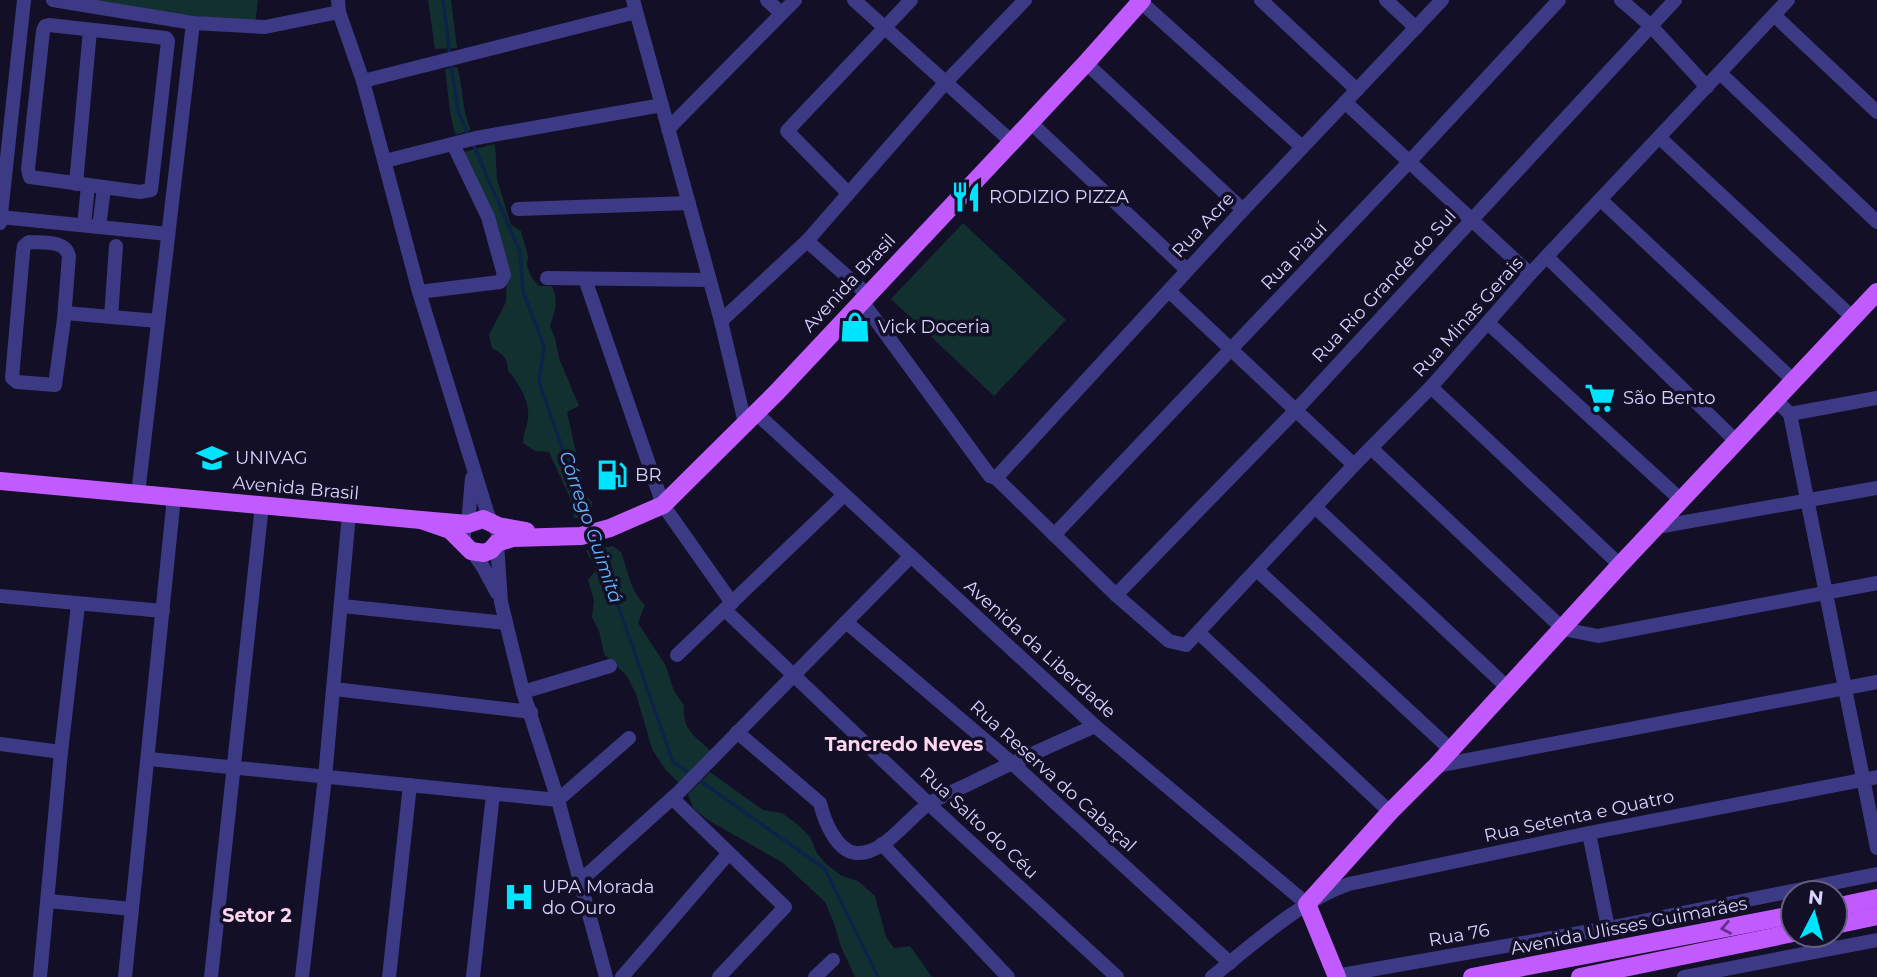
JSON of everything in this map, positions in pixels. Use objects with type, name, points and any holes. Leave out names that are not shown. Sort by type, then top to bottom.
[{"type":"main road","name":"Avenida Brasil","points":[[421,520],[450,530],[475,553],[484,553],[497,543],[520,537],[581,536],[610,528],[663,505],[751,418],[1086,63],[1141,1]]},
{"type":"main road","points":[[1337,976],[1307,904],[1736,440],[1876,295]]},
{"type":"main road","name":"Avenida Brasil","points":[[0,481],[468,524],[483,519],[493,524],[551,535]]},
{"type":"main road","points":[[1849,904],[1877,898]]},
{"type":"main road","points":[[1849,922],[1877,916]]},
{"type":"main road","name":"Avenida Ulisses Guimarães","points":[[1472,977],[1779,918]]},
{"type":"main road","points":[[1580,977],[1779,936]]},
{"type":"street","points":[[0,223],[24,0]]},
{"type":"street","points":[[53,0],[193,23],[264,27],[339,6],[363,81],[419,292],[473,470],[488,515],[498,533],[501,602],[506,623],[523,692],[558,800],[606,977]]},
{"type":"street","points":[[767,0],[780,13]]},
{"type":"street","points":[[668,129],[795,0]]},
{"type":"street","points":[[854,0],[1012,142]]},
{"type":"street","points":[[848,193],[787,131],[911,0]]},
{"type":"street","points":[[721,321],[807,241],[946,82],[1024,0]]},
{"type":"street","points":[[1261,0],[1357,90]]},
{"type":"street","points":[[1386,0],[1416,28]]},
{"type":"street","name":"Rua Acre","points":[[996,478],[1170,292],[1243,209],[1442,0]]},
{"type":"street","name":"Rua Piauí","points":[[1054,535],[1410,161],[1559,0]]},
{"type":"street","points":[[1621,0],[1651,26],[1707,87]]},
{"type":"street","name":"Rua Rio Grande do Sul","points":[[1116,595],[1296,410],[1675,0]]},
{"type":"street","name":"Rua Minas Gerais","points":[[1199,633],[1354,465],[1431,387],[1530,274],[1602,201],[1788,0]]},
{"type":"street","points":[[1141,1],[1302,147]]},
{"type":"street","points":[[363,81],[458,57],[635,6],[709,280],[751,418]]},
{"type":"street","points":[[1774,15],[1877,112]]},
{"type":"street","points":[[138,494],[193,23]]},
{"type":"street","points":[[45,26],[90,30],[166,38],[169,41],[151,190],[140,192],[30,177],[28,169],[45,26]]},
{"type":"street","points":[[84,225],[82,185],[90,30]]},
{"type":"street","points":[[1086,63],[1243,209]]},
{"type":"street","points":[[1720,73],[1877,222]]},
{"type":"street","points":[[1345,102],[1530,274]]},
{"type":"street","points":[[385,161],[476,138],[662,105]]},
{"type":"street","points":[[1030,122],[1187,270]]},
{"type":"street","points":[[1660,138],[1852,317]]},
{"type":"street","points":[[419,292],[500,282],[504,275],[488,217],[457,143]]},
{"type":"street","points":[[99,227],[104,188]]},
{"type":"street","points":[[1602,201],[1794,381]]},
{"type":"street","points":[[518,209],[689,202]]},
{"type":"street","points":[[0,217],[168,234]]},
{"type":"street","points":[[807,241],[864,297],[990,475],[1116,595],[1169,640],[1186,645],[1199,633],[1390,812]]},
{"type":"street","points":[[29,242],[62,245],[67,248],[69,256],[65,313],[55,386],[14,381],[12,378],[23,252],[24,246],[29,242]]},
{"type":"street","points":[[111,317],[116,246]]},
{"type":"street","points":[[1548,258],[1736,440]]},
{"type":"street","points":[[547,278],[709,280]]},
{"type":"street","name":"Rua Salto do Céu","points":[[585,279],[663,505],[728,607],[794,677],[1117,977]]},
{"type":"street","points":[[1170,292],[1354,465]]},
{"type":"street","points":[[65,313],[158,321]]},
{"type":"street","points":[[1488,323],[1681,500]]},
{"type":"street","points":[[1431,387],[1620,565]]},
{"type":"street","points":[[1790,414],[1877,398]]},
{"type":"street","points":[[1776,400],[1790,414],[1844,689],[1870,778],[1877,848]]},
{"type":"street","name":"Avenida da Liberdade","points":[[751,418],[844,495],[1094,726],[1307,904]]},
{"type":"street","points":[[1371,448],[1563,629],[1598,636],[1877,583]]},
{"type":"street","points":[[473,470],[468,524],[463,536],[468,548],[484,568],[501,602]]},
{"type":"street","points":[[1657,527],[1877,488]]},
{"type":"street","points":[[677,655],[844,495]]},
{"type":"street","points":[[125,977],[174,497]]},
{"type":"street","points":[[211,977],[262,505]]},
{"type":"street","points":[[1315,508],[1508,688]]},
{"type":"street","points":[[302,977],[334,689],[349,513]]},
{"type":"street","points":[[579,882],[703,768],[911,557]]},
{"type":"street","points":[[1257,570],[1450,748]]},
{"type":"street","points":[[0,596],[163,611]]},
{"type":"street","points":[[40,977],[78,605]]},
{"type":"street","points":[[342,606],[506,623]]},
{"type":"street","name":"Rua Reserva do Cabaçal","points":[[846,622],[1012,763],[1230,963]]},
{"type":"street","points":[[523,692],[610,666]]},
{"type":"street","points":[[1436,766],[1877,682]]},
{"type":"street","points":[[334,689],[531,712]]},
{"type":"street","points":[[737,732],[820,803],[830,830],[839,844],[852,853],[869,852],[882,844],[929,804],[1094,726]]},
{"type":"street","points":[[149,760],[558,800],[629,738]]},
{"type":"street","points":[[0,744],[61,752]]},
{"type":"street","name":"Rua Setenta e Quatro","points":[[1212,977],[1307,904],[1329,891],[1349,884],[1589,833],[1870,778]]},
{"type":"street","points":[[389,977],[410,785]]},
{"type":"street","points":[[473,977],[493,794]]},
{"type":"street","points":[[675,795],[728,853],[785,907],[719,977]]},
{"type":"street","points":[[1589,833],[1608,928]]},
{"type":"street","points":[[882,844],[1008,977]]},
{"type":"street","points":[[622,977],[728,853]]},
{"type":"street","name":"Rua 76","points":[[1337,976],[1608,928],[1877,874]]},
{"type":"street","points":[[48,901],[132,909]]},
{"type":"street","points":[[1682,914],[1679,957],[1683,977],[1877,940]]},
{"type":"street","points":[[815,977],[833,960]]},
{"type":"green space","points":[[76,0],[258,0],[255,24]]},
{"type":"green space","points":[[428,0],[451,0],[457,48],[435,49]]},
{"type":"green space","points":[[457,67],[471,130],[456,135],[450,112],[445,69]]},
{"type":"green space","points":[[495,144],[497,179],[511,225],[521,231],[528,256],[527,266],[539,286],[552,286],[554,291],[556,306],[550,326],[559,358],[579,406],[567,412],[583,483],[579,487],[592,502],[591,519],[574,518],[569,496],[549,452],[535,451],[523,443],[528,416],[525,398],[508,371],[504,357],[492,348],[489,335],[506,302],[507,275],[463,152]]},
{"type":"green space","points":[[963,223],[1066,320],[994,396],[891,299]]},
{"type":"green space","points":[[613,546],[621,552],[632,587],[645,605],[638,623],[666,666],[674,691],[684,705],[687,726],[711,751],[679,783],[665,769],[652,749],[636,694],[627,676],[604,654],[599,631],[592,617],[594,600],[588,580],[596,570],[586,550]]},
{"type":"green space","points":[[710,772],[763,810],[782,813],[797,824],[810,837],[817,853],[826,864],[842,876],[858,881],[875,896],[886,937],[894,948],[910,946],[932,977],[855,977],[825,902],[783,863],[708,820],[693,808],[688,794]]},
{"type":"waterway","name":"Córrego Guimitá","points":[[443,0],[450,56]]},
{"type":"waterway","name":"Córrego Guimitá","points":[[451,64],[458,111],[469,137]]},
{"type":"waterway","name":"Córrego Guimitá","points":[[473,144],[520,252],[523,292],[544,346],[539,382],[590,527]]},
{"type":"waterway","name":"Córrego Guimitá","points":[[594,537],[673,762],[690,774]]},
{"type":"waterway","name":"Córrego Guimitá","points":[[696,778],[825,869],[878,977]]},
{"type":"place","name":"RODIZIO PIZZA","points":[[966,197]]},
{"type":"place","name":"Vick Doceria","points":[[855,327]]},
{"type":"place","name":"São Bento","points":[[1600,398]]},
{"type":"place","name":"UNIVAG","points":[[212,458]]},
{"type":"place","name":"BR","points":[[612,475]]},
{"type":"place","name":"UPA Morada do Ouro","points":[[519,897]]},
{"type":"district","name":"Tancredo Neves","points":[[904,744]]},
{"type":"district","name":"Setor 2","points":[[257,915]]}]
